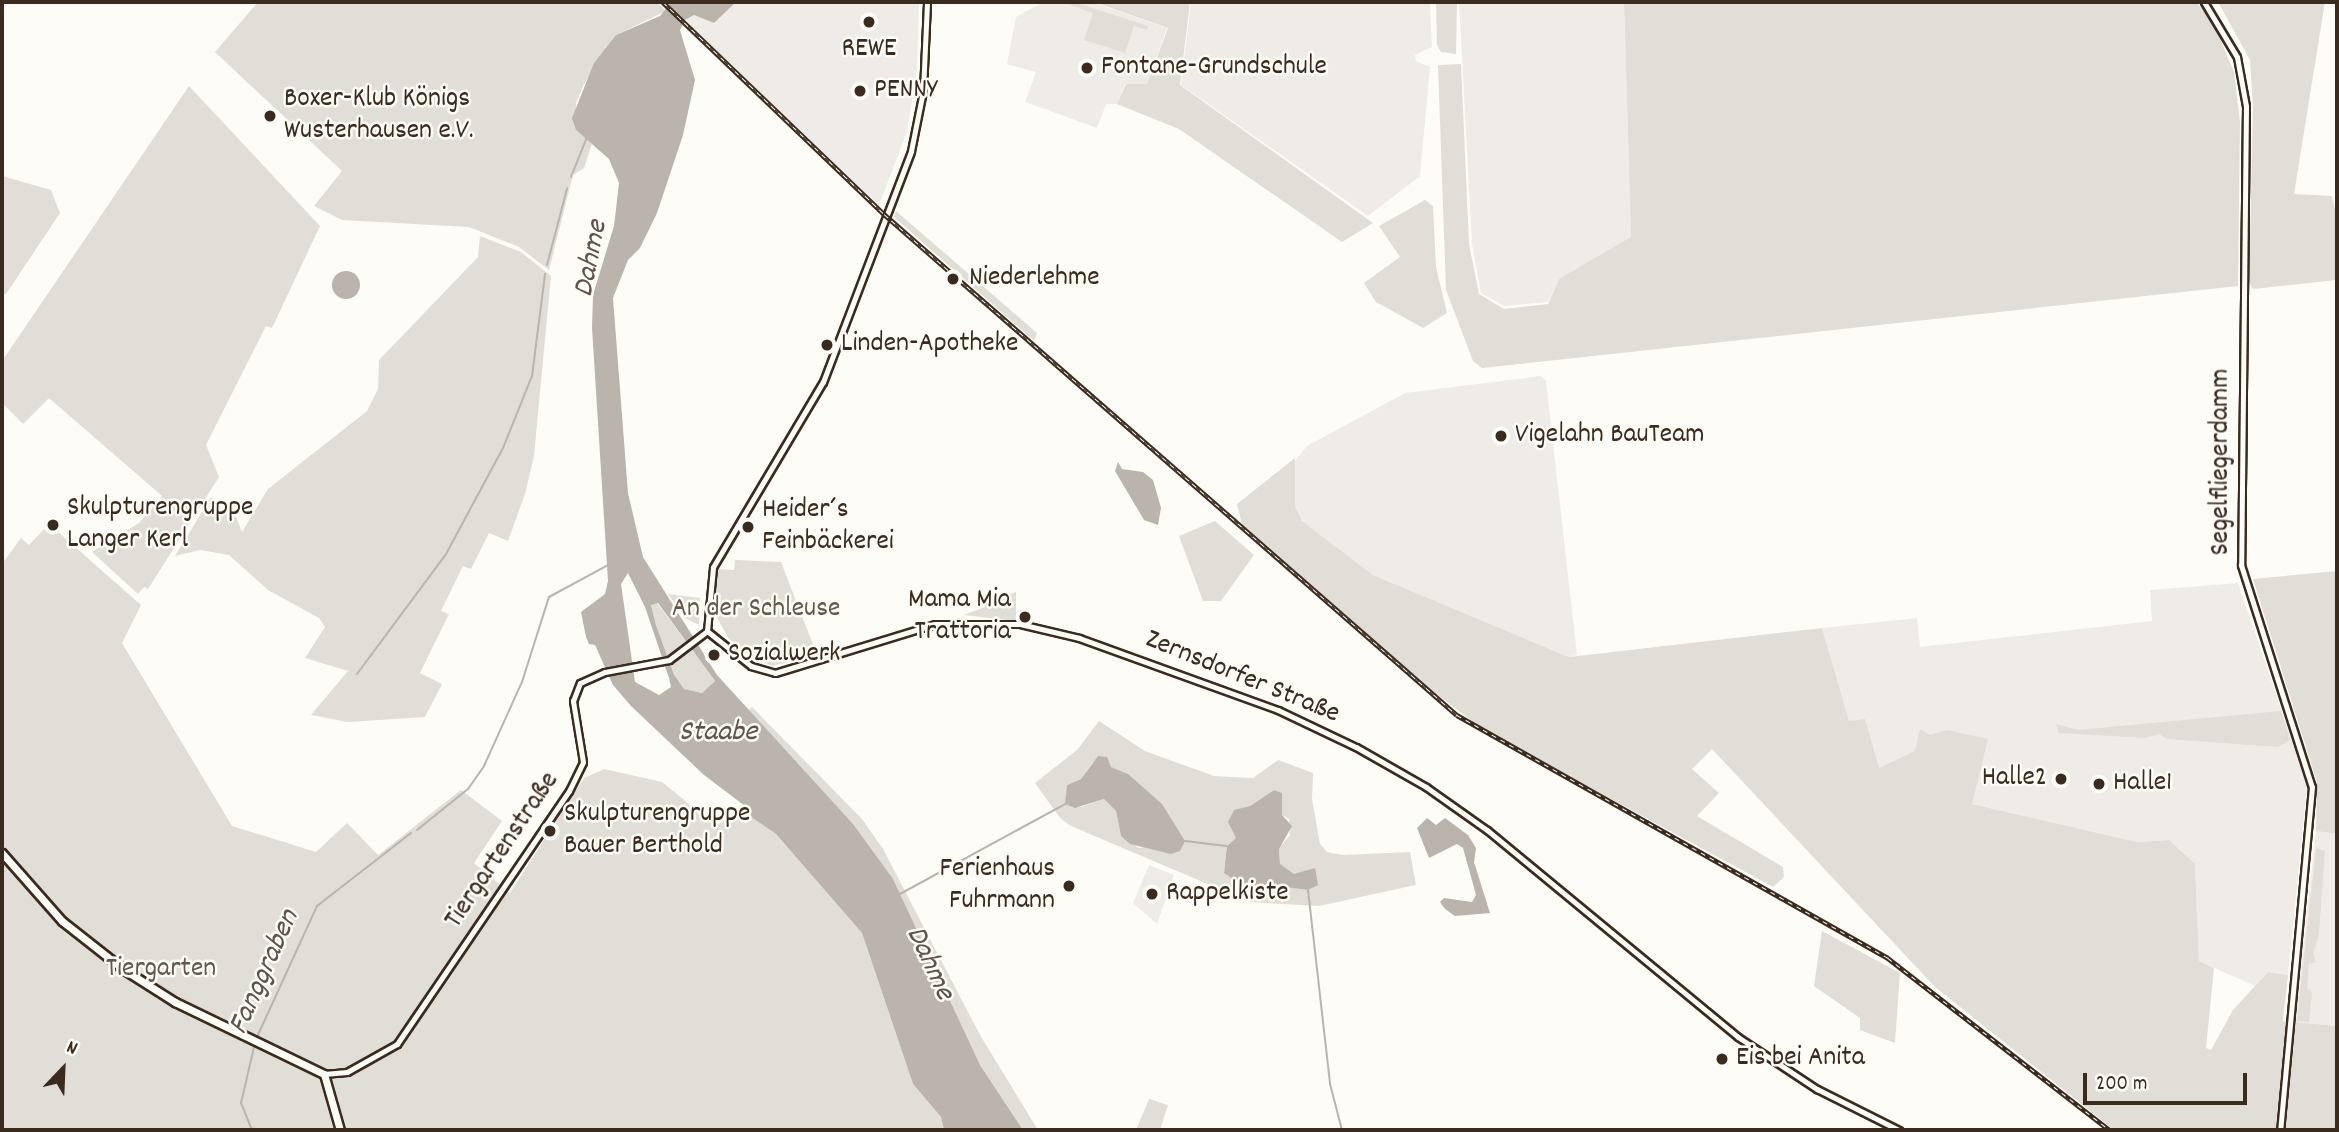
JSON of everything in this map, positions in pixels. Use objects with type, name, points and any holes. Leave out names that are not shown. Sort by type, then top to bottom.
[{"type":"main road","points":[[2,853],[62,920],[123,969],[166,997],[324,1074],[340,1130]]},
{"type":"street","points":[[707,631],[710,576],[724,546],[823,382],[917,130],[927,2]]},
{"type":"street","name":"Segelfliegerdamm","points":[[2204,2],[2236,57],[2246,106],[2241,565],[2312,787],[2280,1130]]},
{"type":"street","name":"Zernsdorfer Straße","points":[[707,631],[751,666],[775,673],[935,624],[1020,624],[1079,638],[1278,710],[1388,764],[1467,815],[1700,1008],[1769,1059],[1899,1130]]},
{"type":"street","name":"Tiergartenstraße","points":[[324,1074],[342,1074],[369,1062],[392,1049],[405,1034],[581,773],[583,752],[573,694],[580,683],[606,672],[666,661],[707,631]]},
{"type":"shaded area","points":[[657,2],[667,2],[685,20],[694,15],[714,23],[736,2],[919,2],[917,70],[907,132],[879,205],[881,213]]},
{"type":"shaded area","name":"Fontane-Grundschule","points":[[1043,2],[1092,2],[1167,28],[1147,84],[1125,84],[1117,104],[1106,104],[1097,128],[1025,102],[1036,72],[1007,64],[1016,17]]},
{"type":"shaded area","points":[[1191,2],[1430,2],[1432,47],[1415,55],[1416,61],[1430,67],[1420,176],[1368,216],[1181,85]]},
{"type":"shaded area","points":[[1459,2],[1624,2],[1631,238],[1559,279],[1548,302],[1505,306],[1481,293],[1472,244]]},
{"type":"shaded area","points":[[1541,376],[1546,381],[1577,655],[1569,657],[1373,575],[1302,521],[1295,507],[1295,461],[1307,446],[1405,393]]},
{"type":"shaded area","points":[[2238,583],[2307,785],[2288,975],[2268,972],[2255,986],[2199,961],[2195,865],[2169,840],[2137,842],[1865,779],[1822,628],[1917,618],[1920,647],[2152,621],[2150,590]]},
{"type":"shaded area","points":[[2316,831],[2337,834],[2337,1026],[2295,1022]]},
{"type":"shaded area","name":"Rappelkiste","points":[[1149,865],[1174,875],[1157,924],[1133,903]]},
{"type":"green space","points":[[258,2],[657,2],[666,11],[616,35],[584,84],[576,103],[576,130],[592,144],[584,168],[573,175],[549,270],[519,247],[469,227],[342,220],[314,206],[342,171],[215,52]]},
{"type":"green space","points":[[1074,2],[1148,26],[1147,30],[1134,26],[1125,53],[1084,40],[1093,13],[1065,3]]},
{"type":"green space","points":[[1094,2],[1190,2],[1180,85],[1373,223],[1342,242],[1179,129],[1117,104],[1126,84],[1147,84],[1168,28]]},
{"type":"green space","points":[[1436,2],[1457,2],[1456,54],[1441,52],[1437,45]]},
{"type":"green space","points":[[1624,2],[2196,2],[2212,20],[2234,72],[2240,122],[2238,286],[1482,368],[1473,361],[1446,290],[1438,65],[1461,64],[1469,244],[1479,294],[1504,309],[1548,304],[1559,279],[1631,237]]},
{"type":"green space","points":[[2218,2],[2325,2],[2294,194],[2332,196],[2337,219],[2337,280],[2253,289],[2249,282],[2253,107],[2250,60]]},
{"type":"green space","points":[[189,86],[320,226],[272,328],[266,326],[206,445],[219,477],[148,589],[144,587],[138,594],[92,552],[139,523],[162,496],[49,398],[23,424],[2,403],[2,361]]},
{"type":"green space","points":[[2,176],[51,190],[60,213],[6,294],[2,293]]},
{"type":"green space","points":[[1425,200],[1433,206],[1436,267],[1447,313],[1423,328],[1376,302],[1364,283],[1400,257],[1379,226]]},
{"type":"green space","points":[[896,211],[1037,333],[1034,341],[894,217]]},
{"type":"green space","points":[[480,236],[521,252],[551,276],[534,456],[525,494],[508,541],[489,533],[471,569],[463,566],[441,611],[449,614],[420,673],[442,684],[425,717],[348,722],[311,715],[348,671],[305,658],[325,627],[319,618],[268,590],[229,555],[200,550],[175,556],[211,497],[218,510],[232,506],[242,532],[268,489],[367,411],[378,389],[379,360],[478,257]]},
{"type":"green space","points":[[1295,458],[1295,506],[1302,521],[1373,575],[1569,657],[1822,628],[1849,721],[1865,719],[1879,768],[1915,751],[1920,729],[1930,735],[1947,730],[1988,739],[1972,804],[2137,842],[2169,840],[2195,864],[2199,961],[2214,968],[2206,1048],[2211,1050],[2233,1010],[2268,972],[2288,975],[2283,1021],[2337,1026],[2337,1130],[2114,1130],[1935,987],[1712,749],[1692,769],[1719,793],[1697,816],[1783,867],[1784,877],[1773,887],[1484,730],[1430,689],[1242,524],[1237,504]]},
{"type":"green space","points":[[1215,521],[1254,555],[1221,601],[1203,601],[1179,536]]},
{"type":"green space","name":"Tiergarten","points":[[49,524],[141,605],[122,643],[232,826],[316,852],[347,823],[378,855],[461,790],[502,821],[474,863],[510,893],[584,778],[604,769],[662,782],[716,826],[745,806],[748,815],[776,834],[862,933],[913,1084],[941,1117],[944,1130],[2,1130],[2,564],[21,538],[29,545]]},
{"type":"green space","name":"An der Schleuse","points":[[735,560],[781,562],[817,655],[772,666],[750,656],[729,639],[715,614],[713,585],[718,569],[734,570]]},
{"type":"green space","points":[[2337,571],[2337,834],[2316,831],[2317,782],[2253,579]]},
{"type":"green space","points":[[1016,592],[1016,621],[963,615],[985,607],[989,601]]},
{"type":"green space","points":[[668,594],[700,598],[699,625],[685,618]]},
{"type":"green space","points":[[657,603],[715,681],[702,693],[683,689],[674,676],[651,604]]},
{"type":"green space","points":[[752,707],[862,819],[883,849],[980,1035],[1038,1130],[1023,1130],[980,1065],[853,824],[748,711]]},
{"type":"green space","points":[[2281,711],[2290,740],[2278,747],[2167,739],[2159,734],[2145,738],[2059,733],[2056,724],[2078,730]]},
{"type":"green space","points":[[1099,721],[1145,751],[1214,776],[1253,778],[1278,760],[1313,773],[1312,799],[1320,844],[1327,852],[1343,855],[1410,852],[1416,885],[1319,906],[1250,902],[1071,826],[1060,818],[1035,783],[1077,750]],"holes":[[[1093,762],[1128,774],[1184,841],[1139,848],[1121,836],[1116,811],[1104,799],[1081,807],[1067,785],[1081,779]],[[1274,790],[1281,793],[1282,815],[1289,819],[1290,835],[1279,848],[1280,864],[1308,890],[1276,886],[1248,890],[1224,873],[1227,846],[1236,838],[1235,829],[1250,806]]]},
{"type":"green space","points":[[2316,848],[2325,851],[2319,935],[2313,954],[2316,962],[2309,964],[2307,988],[2312,993],[2309,1022],[2297,1021]]},
{"type":"green space","points":[[1822,931],[1900,973],[1895,1043],[1860,1030],[1860,1018],[1814,986]]},
{"type":"green space","points":[[1149,1099],[1168,1105],[1160,1130],[1136,1130]]},
{"type":"water","points":[[671,2],[736,2],[714,23],[694,15],[685,20],[680,30],[695,80],[683,135],[657,213],[640,248],[628,260],[613,298],[628,493],[643,557],[717,675],[853,824],[893,879],[980,1065],[1023,1130],[944,1130],[941,1117],[913,1084],[862,933],[776,834],[748,815],[745,806],[704,775],[631,706],[613,685],[595,645],[589,644],[586,637],[581,612],[605,594],[608,581],[592,328],[593,295],[614,226],[619,183],[609,159],[576,130],[572,118],[594,63],[616,35],[660,16]],"holes":[[[628,573],[645,607],[669,678],[671,687],[659,695],[635,682],[621,584]],[[658,603],[715,681],[702,693],[684,689],[674,675],[651,605]]]},
{"type":"water","points":[[346,271],[356,275],[360,285],[356,295],[346,299],[336,295],[332,285],[336,275]]},
{"type":"water","points":[[1118,462],[1122,469],[1143,472],[1153,480],[1161,508],[1158,525],[1144,520],[1115,471]]},
{"type":"water","points":[[1098,756],[1107,757],[1111,767],[1128,774],[1162,804],[1185,841],[1180,851],[1171,854],[1130,844],[1121,836],[1116,811],[1104,799],[1075,808],[1065,804],[1067,785],[1081,779]]},
{"type":"water","points":[[1274,790],[1282,793],[1282,815],[1292,826],[1279,849],[1280,864],[1294,874],[1315,868],[1318,885],[1308,890],[1276,886],[1248,890],[1224,873],[1227,846],[1236,838],[1228,822],[1234,810],[1250,806]]},
{"type":"water","points":[[1427,818],[1436,825],[1445,818],[1468,835],[1476,848],[1474,862],[1490,913],[1455,916],[1440,902],[1444,898],[1472,902],[1476,895],[1463,848],[1457,844],[1429,858],[1417,828]]},
{"type":"waterway","points":[[571,177],[587,137]]},
{"type":"waterway","points":[[547,265],[567,189]]},
{"type":"waterway","points":[[357,674],[446,554],[503,448],[532,376],[545,274]]},
{"type":"waterway","name":"Fanggraben","points":[[417,830],[468,789],[484,766],[522,682],[549,597],[608,565]]},
{"type":"waterway","points":[[900,894],[1065,804]]},
{"type":"waterway","name":"Fanggraben","points":[[257,1037],[317,906],[411,833]]},
{"type":"waterway","points":[[1185,841],[1227,846]]},
{"type":"waterway","points":[[1308,890],[1330,1084],[1342,1130]]},
{"type":"waterway","name":"Fanggraben","points":[[252,1130],[241,1103],[255,1043]]},
{"type":"railway","points":[[663,2],[884,214],[1457,715],[1888,958],[2110,1130]]},
{"type":"place","name":"REWE","points":[[869,22]]},
{"type":"place","name":"Fontane-Grundschule","points":[[1087,68]]},
{"type":"place","name":"PENNY","points":[[860,91]]},
{"type":"place","name":"Boxer-Klub Königs Wusterhausen e.V.","points":[[270,116]]},
{"type":"place","name":"Niederlehme","points":[[953,279]]},
{"type":"place","name":"Linden-Apotheke","points":[[827,345]]},
{"type":"place","name":"Vigelahn BauTeam","points":[[1501,436]]},
{"type":"place","name":"Skulpturengruppe Langer Kerl","points":[[53,525]]},
{"type":"place","name":"Heider´s Feinbäckerei","points":[[748,527]]},
{"type":"place","name":"Mama Mia Trattoria","points":[[1025,617]]},
{"type":"place","name":"Sozialwerk","points":[[714,655]]},
{"type":"place","name":"Halle2","points":[[2061,779]]},
{"type":"place","name":"Halle1","points":[[2099,784]]},
{"type":"place","name":"Skulpturengruppe Bauer Berthold","points":[[550,831]]},
{"type":"place","name":"Ferienhaus Fuhrmann","points":[[1069,886]]},
{"type":"place","name":"Rappelkiste","points":[[1152,894]]},
{"type":"place","name":"Eis bei Anita","points":[[1722,1059]]},
{"type":"water label","name":"Dahme","points":[[593,259]]},
{"type":"water label","name":"Staabe","points":[[718,734]]},
{"type":"water label","name":"Dahme","points":[[928,964]]}]
